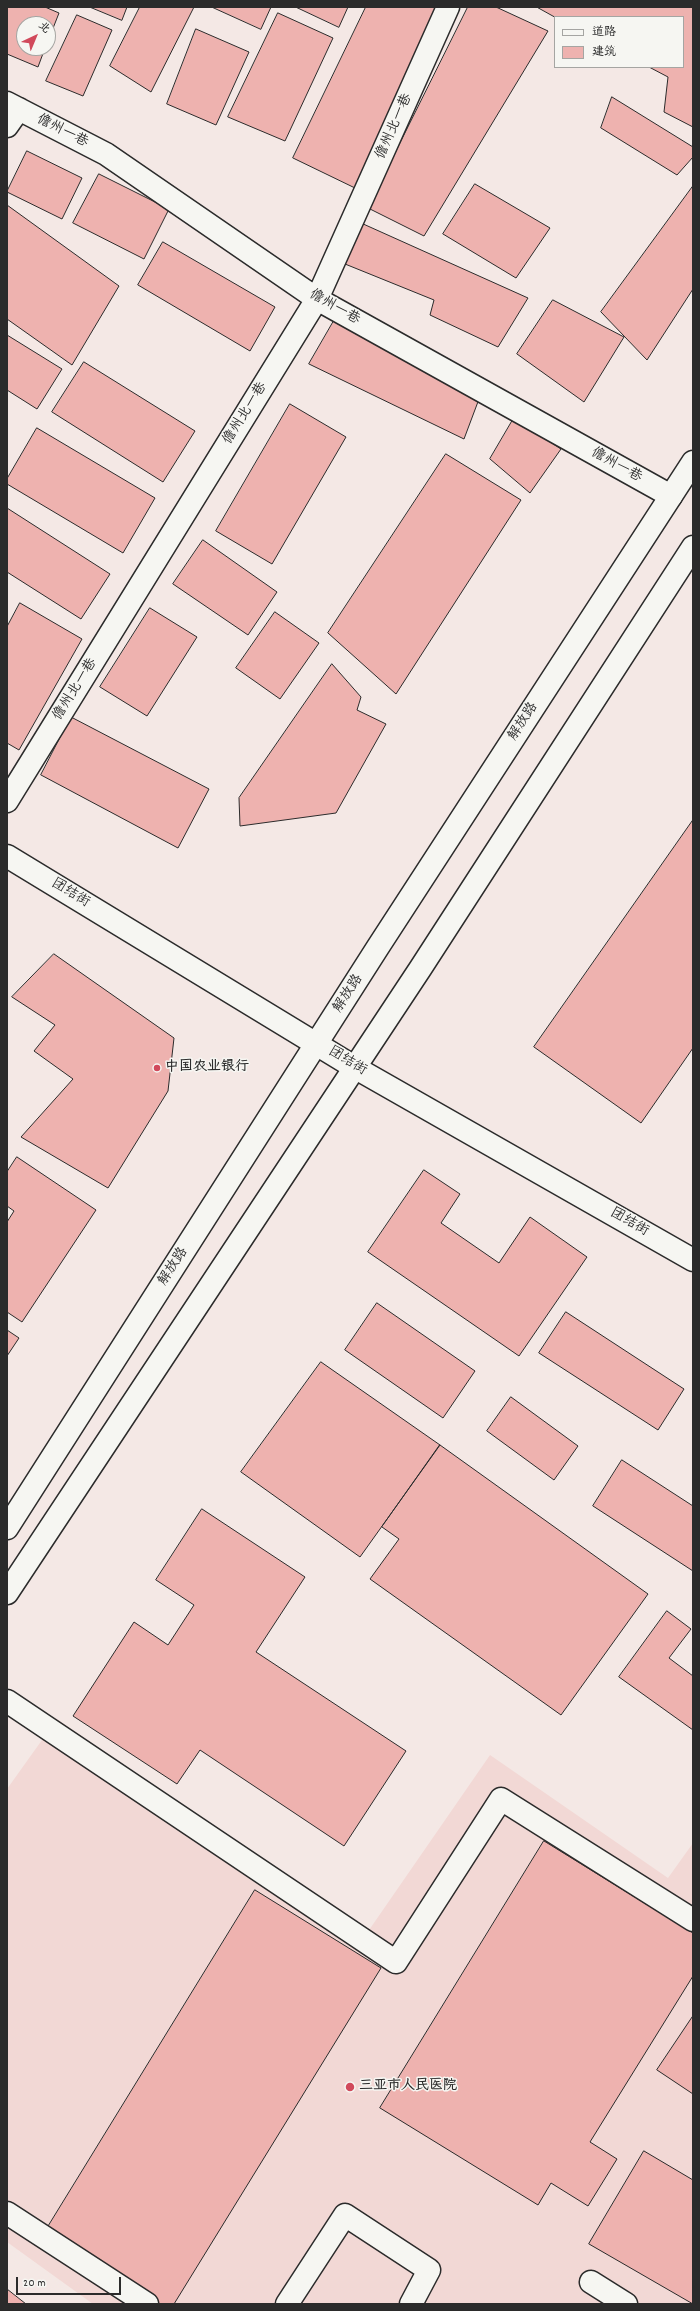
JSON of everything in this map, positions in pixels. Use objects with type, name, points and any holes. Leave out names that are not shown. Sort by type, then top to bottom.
[{"type":"main road","name":"儋州北一巷","points":[[7,801],[317,299],[448,7]]},
{"type":"main road","name":"儋州一巷","points":[[11,113],[106,154],[317,299],[670,496]]},
{"type":"main road","name":"解放路","points":[[7,1528],[317,1044],[693,462]]},
{"type":"main road","points":[[7,1593],[354,1067],[693,547]]},
{"type":"main road","name":"团结街","points":[[7,856],[354,1067],[693,1260]]},
{"type":"main road","points":[[7,1701],[396,1962],[501,1799],[693,1920]]},
{"type":"main road","points":[[7,2213],[146,2304]]},
{"type":"main road","points":[[287,2304],[345,2215],[429,2270],[411,2304]]},
{"type":"main road","points":[[591,2282],[626,2304]]},
{"type":"shaded area","name":"三亚市人民医院","points":[[57,1719],[367,1933],[490,1755],[668,1878],[693,1843],[693,2304],[93,2304],[7,2242],[7,1789]]},
{"type":"building","points":[[7,7],[45,7],[59,13],[56,21],[56,16],[16,16],[16,56],[42,56],[38,67],[7,54]]},
{"type":"building","points":[[90,7],[127,7],[122,20]]},
{"type":"building","points":[[140,7],[194,7],[151,92],[110,66]]},
{"type":"building","points":[[212,7],[271,7],[261,29]]},
{"type":"building","points":[[296,7],[348,7],[339,27]]},
{"type":"building","points":[[366,7],[436,7],[442,10],[355,188],[293,158]]},
{"type":"building","points":[[468,7],[496,7],[548,31],[424,236],[368,208]]},
{"type":"building","points":[[537,7],[693,7],[693,127],[664,112],[668,77],[651,68],[684,68],[684,16],[554,16]]},
{"type":"building","points":[[278,13],[333,38],[285,141],[228,117]]},
{"type":"building","points":[[77,15],[112,30],[83,96],[46,81]]},
{"type":"building","points":[[196,29],[249,52],[216,125],[167,104]]},
{"type":"building","points":[[612,97],[693,147],[693,157],[677,175],[601,128]]},
{"type":"building","points":[[27,151],[82,178],[62,219],[7,192]]},
{"type":"building","points":[[99,174],[169,209],[144,259],[73,223]]},
{"type":"building","points":[[475,184],[550,228],[516,278],[443,234]]},
{"type":"building","points":[[693,186],[693,289],[647,360],[601,312]]},
{"type":"building","points":[[7,205],[119,286],[72,365],[7,319]]},
{"type":"building","points":[[361,223],[528,298],[498,347],[430,315],[434,300],[345,264]]},
{"type":"building","points":[[163,242],[275,307],[250,351],[138,285]]},
{"type":"building","points":[[553,300],[624,337],[584,402],[517,354]]},
{"type":"building","points":[[335,319],[479,399],[464,439],[309,364]]},
{"type":"building","points":[[7,335],[62,369],[37,409],[7,390]]},
{"type":"building","points":[[84,362],[195,431],[163,482],[52,412]]},
{"type":"building","points":[[290,404],[346,437],[272,564],[216,531]]},
{"type":"building","points":[[514,418],[561,449],[530,493],[490,459]]},
{"type":"building","points":[[37,428],[155,498],[123,553],[7,484],[7,479]]},
{"type":"building","points":[[446,454],[521,500],[396,694],[328,633]]},
{"type":"building","points":[[7,508],[110,574],[81,619],[7,572]]},
{"type":"building","points":[[203,540],[277,592],[248,635],[173,584]]},
{"type":"building","points":[[20,603],[82,639],[19,750],[7,743],[7,627]]},
{"type":"building","points":[[150,608],[197,637],[147,716],[100,687]]},
{"type":"building","points":[[275,612],[319,643],[280,699],[236,668]]},
{"type":"building","points":[[332,664],[361,697],[357,710],[386,724],[336,813],[240,826],[239,798]]},
{"type":"building","points":[[71,717],[209,789],[178,848],[41,775]]},
{"type":"building","points":[[693,820],[693,1048],[641,1123],[534,1047]]},
{"type":"building","points":[[54,954],[174,1038],[168,1091],[108,1188],[21,1137],[73,1079],[34,1051],[55,1025],[12,997]]},
{"type":"building","points":[[17,1157],[96,1210],[22,1322],[7,1312],[7,1222],[14,1211],[7,1206],[7,1172]]},
{"type":"building","points":[[424,1170],[460,1194],[441,1223],[499,1263],[530,1217],[587,1257],[519,1356],[368,1252]]},
{"type":"building","points":[[377,1303],[475,1371],[443,1418],[345,1350]]},
{"type":"building","points":[[566,1312],[684,1389],[658,1430],[539,1353]]},
{"type":"building","points":[[7,1330],[19,1338],[7,1356]]},
{"type":"building","points":[[321,1362],[440,1445],[360,1557],[241,1472]]},
{"type":"building","points":[[511,1397],[578,1446],[554,1480],[487,1431]]},
{"type":"building","points":[[440,1445],[648,1594],[561,1715],[370,1579],[399,1539],[382,1527]]},
{"type":"building","points":[[622,1460],[693,1506],[693,1571],[593,1506]]},
{"type":"building","points":[[202,1509],[305,1577],[256,1652],[406,1751],[344,1846],[200,1750],[177,1784],[73,1716],[134,1622],[168,1645],[194,1605],[156,1580]]},
{"type":"building","points":[[667,1611],[691,1629],[669,1658],[693,1676],[693,1730],[619,1677]]},
{"type":"building","points":[[544,1841],[693,1933],[693,1976],[590,2142],[617,2159],[588,2206],[551,2183],[538,2205],[380,2108]]},
{"type":"building","points":[[255,1890],[381,1968],[174,2304],[154,2304],[43,2235]]},
{"type":"building","points":[[693,2016],[693,2094],[657,2070]]},
{"type":"building","points":[[644,2151],[693,2180],[693,2304],[589,2244]]},
{"type":"building","points":[[7,2289],[26,2304],[7,2304]]},
{"type":"place","name":"中国农业银行","points":[[157,1068]]},
{"type":"place","name":"三亚市人民医院","points":[[350,2087]]}]
